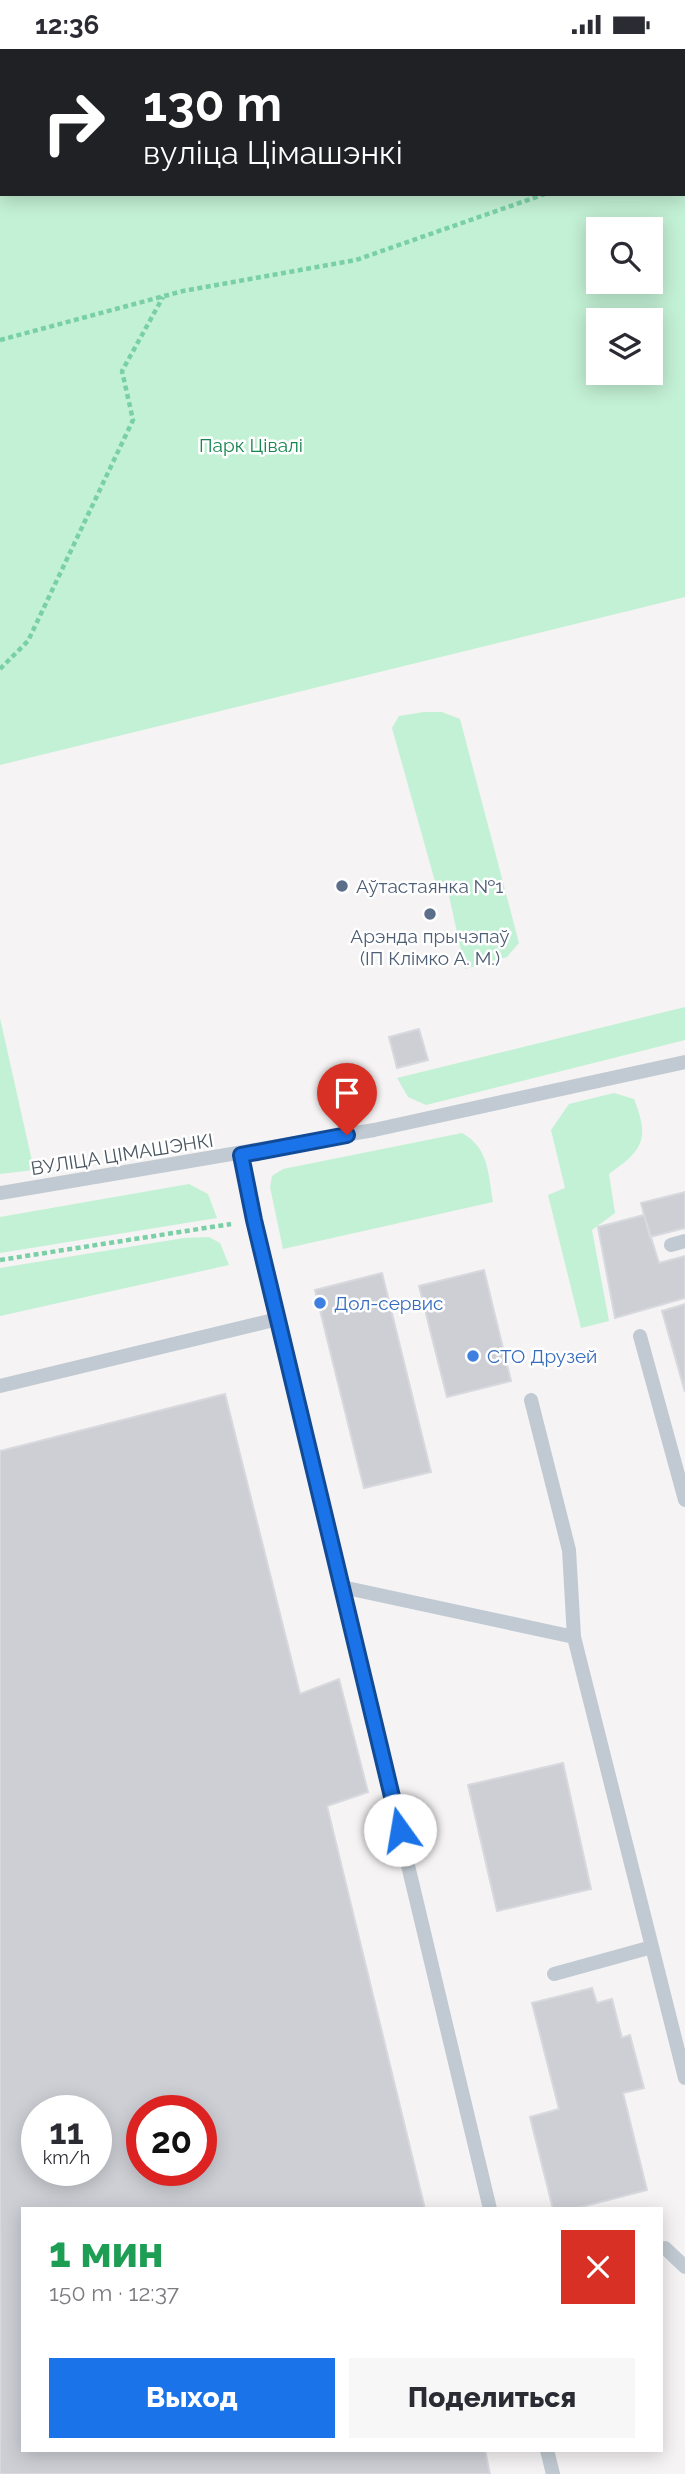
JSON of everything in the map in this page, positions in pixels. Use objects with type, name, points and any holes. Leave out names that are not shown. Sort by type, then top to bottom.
[{"type":"lane","name":"ВУЛІЦА ЦІМАШЭНКІ","points":[[0,1193],[241,1155],[374,1130],[685,1062]]},
{"type":"lane","points":[[241,1155],[254,1220],[490,2207]]},
{"type":"lane","points":[[0,1386],[278,1319]]},
{"type":"lane","points":[[640,1336],[685,1500]]},
{"type":"lane","points":[[531,1400],[569,1550],[574,1637],[685,2078]]},
{"type":"lane","points":[[342,1587],[574,1637]]},
{"type":"lane","points":[[554,1974],[652,1947]]},
{"type":"lane","points":[[665,2248],[685,2267]]},
{"type":"lane","points":[[548,2452],[553,2474]]},
{"type":"path","points":[[0,340],[163,296],[356,260],[539,196]]},
{"type":"path","points":[[0,669],[28,641],[133,420],[122,371],[163,296]]},
{"type":"path","points":[[0,1260],[254,1220]]},
{"type":"green space","name":"Парк Цівалі","points":[[0,196],[685,196],[685,597],[0,765]]},
{"type":"green space","points":[[442,712],[460,719],[519,943],[507,957],[465,969],[448,891],[436,885],[392,728],[399,716]]},
{"type":"green space","points":[[685,1007],[685,1040],[426,1105],[408,1097],[397,1078]]},
{"type":"green space","points":[[0,1018],[34,1170],[0,1174]]},
{"type":"green space","points":[[614,1093],[634,1099],[642,1124],[642,1134],[640,1143],[630,1158],[609,1174],[615,1213],[592,1230],[609,1321],[581,1328],[548,1195],[565,1188],[551,1130],[569,1104]]},
{"type":"green space","points":[[462,1133],[478,1146],[486,1162],[493,1202],[283,1249],[270,1187],[272,1176],[283,1169]]},
{"type":"green space","points":[[189,1184],[208,1194],[217,1218],[0,1253],[0,1217]]},
{"type":"green space","points":[[209,1237],[220,1243],[229,1265],[0,1316],[0,1268],[184,1238]]},
{"type":"building","points":[[419,1029],[428,1060],[397,1068],[389,1037]]},
{"type":"building","points":[[685,1192],[685,1228],[650,1237],[641,1203]]},
{"type":"building","points":[[644,1215],[659,1263],[685,1256],[685,1298],[615,1318],[598,1227]]},
{"type":"building","points":[[484,1270],[511,1381],[447,1397],[419,1286]]},
{"type":"building","points":[[382,1273],[431,1472],[364,1488],[315,1290]]},
{"type":"building","points":[[685,1304],[685,1392],[662,1311]]},
{"type":"building","points":[[225,1394],[300,1694],[339,1679],[368,1792],[327,1806],[425,2207],[21,2207],[21,2452],[485,2452],[490,2474],[0,2474],[0,1451]]},
{"type":"building","points":[[563,1763],[591,1889],[497,1911],[468,1785]]},
{"type":"building","points":[[592,1988],[597,2003],[612,1999],[622,2038],[630,2035],[644,2088],[623,2093],[647,2190],[581,2207],[552,2207],[530,2117],[559,2109],[532,2003]]},
{"type":"place","name":"Аўтастаянка №1","points":[[342,886]]},
{"type":"place","name":"Арэнда прычэпаў (ІП Клімко А. М.)","points":[[430,914]]},
{"type":"place","name":"Дол-сервис","points":[[320,1303]]},
{"type":"place","name":"СТО Друзей","points":[[473,1356]]},
{"type":"route","points":[[347,1135],[241,1155],[254,1220],[400,1830]]}]
